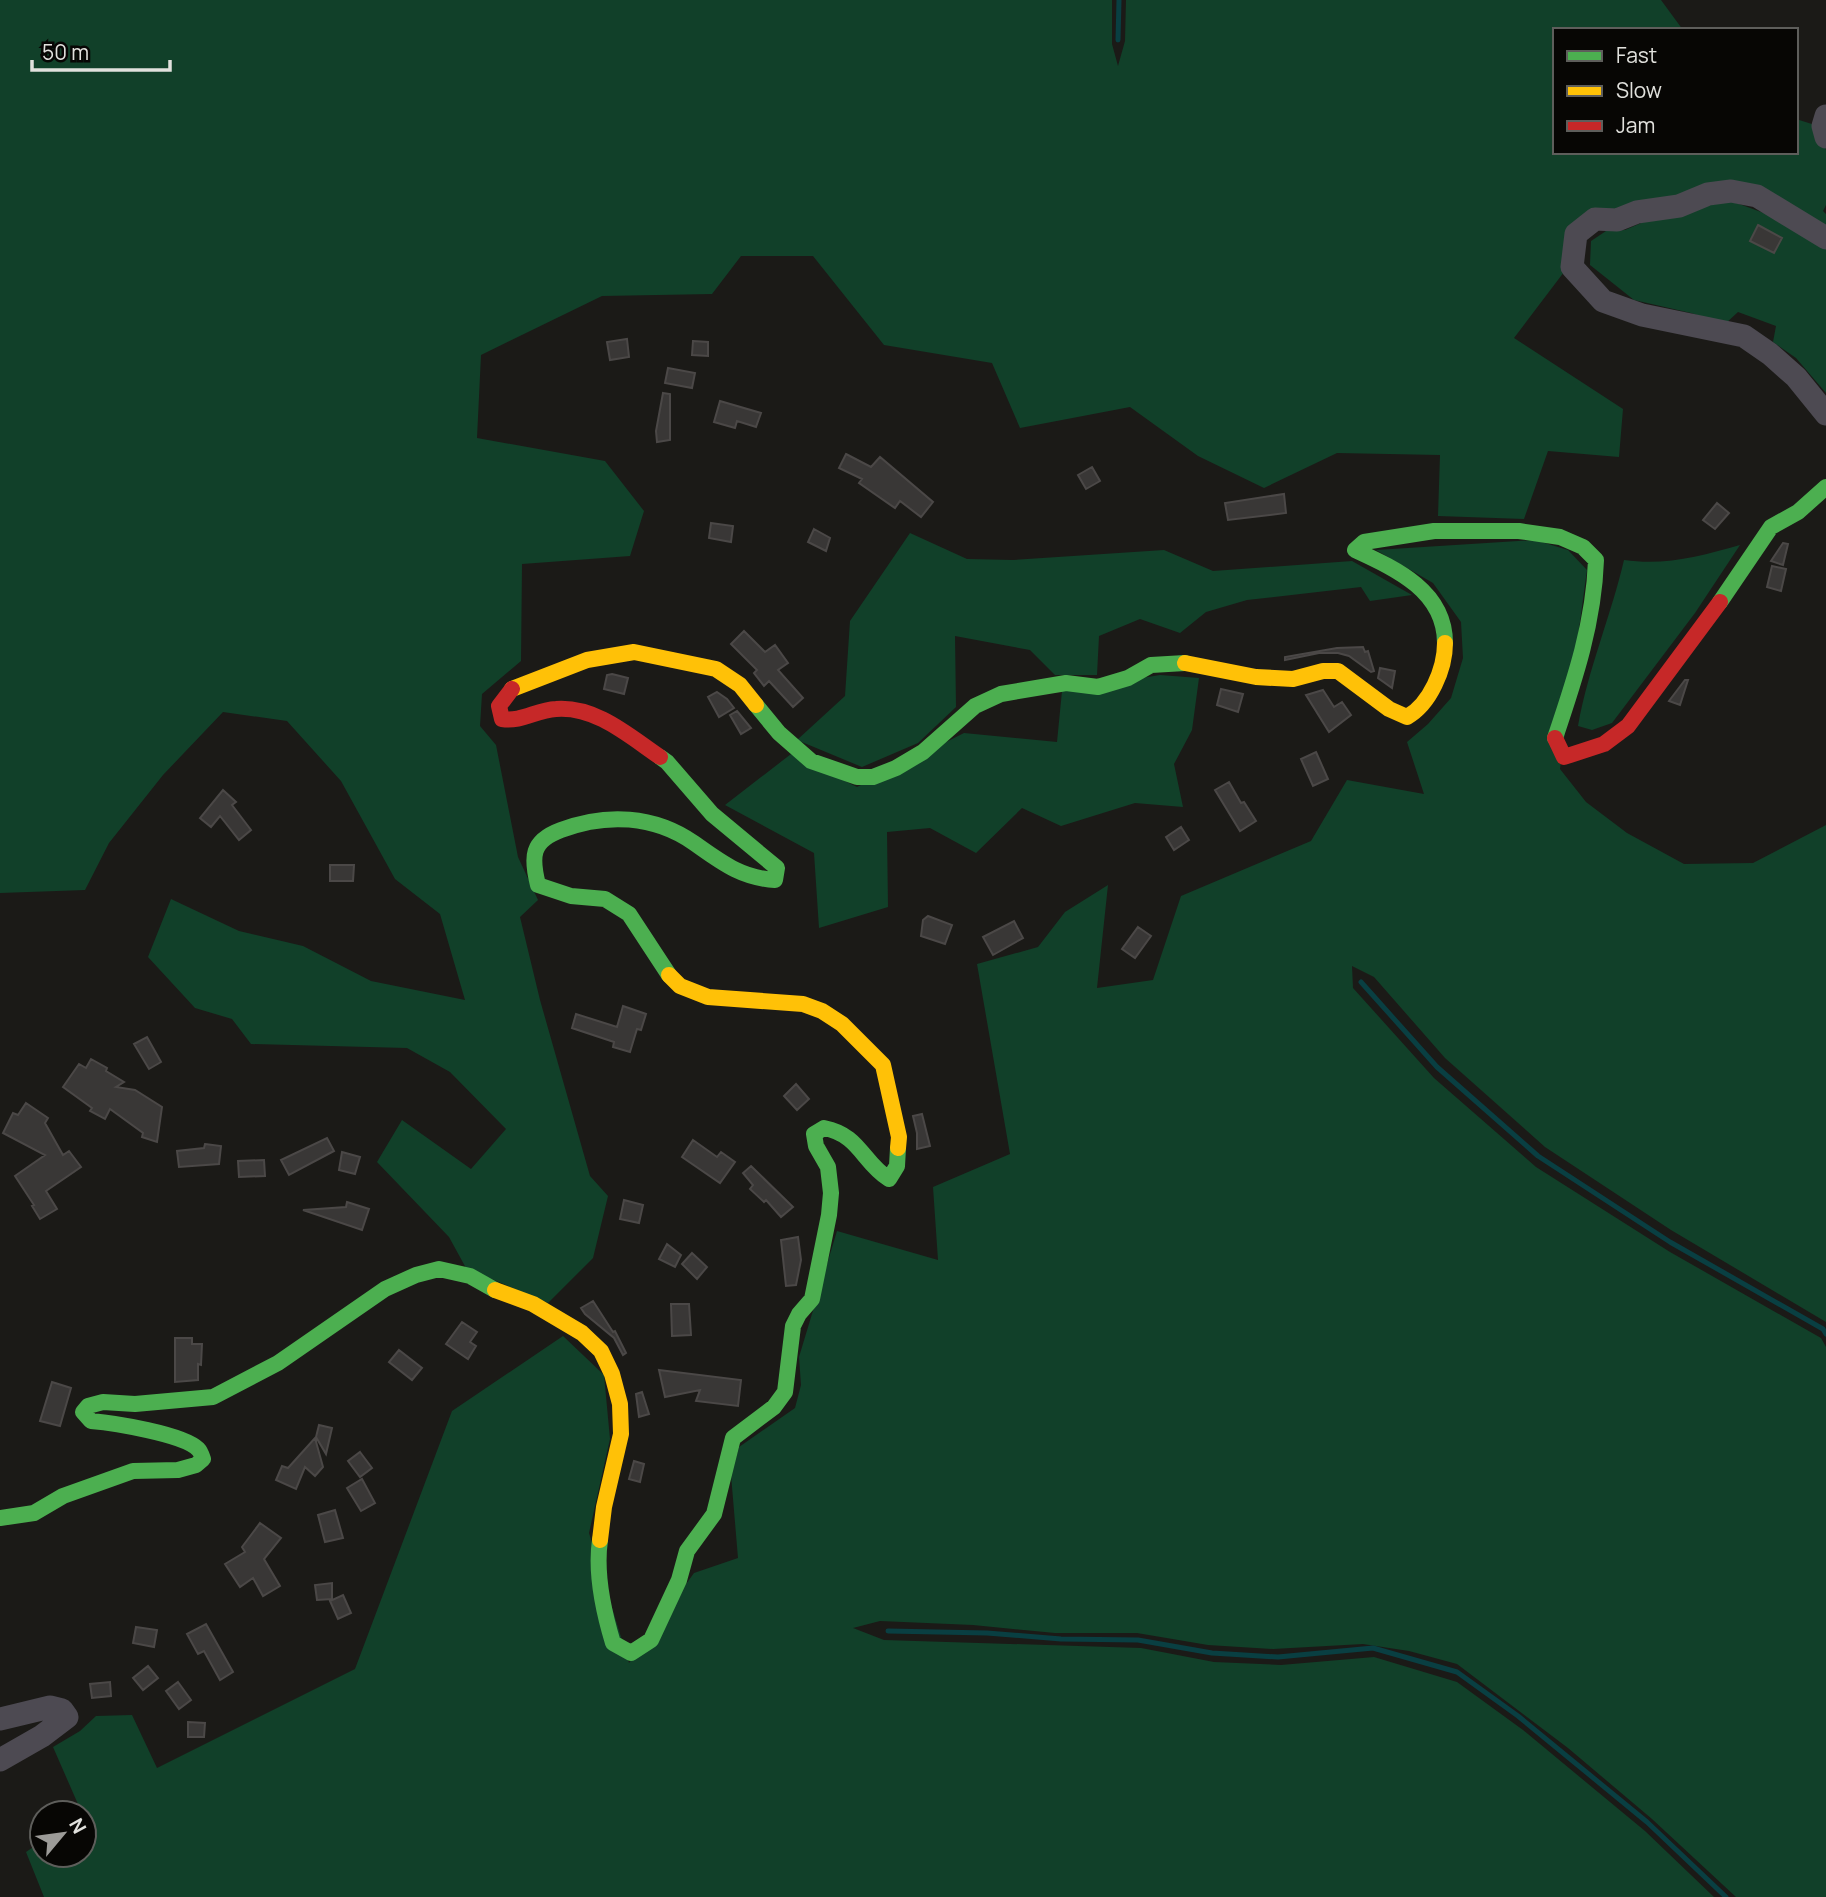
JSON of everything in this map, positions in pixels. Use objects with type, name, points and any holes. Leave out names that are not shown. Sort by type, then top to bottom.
[{"type":"street","points":[[1826,116],[1823,126],[1826,137]]},
{"type":"street","points":[[1826,238],[1757,196],[1731,191],[1707,194],[1679,206],[1637,212],[1617,220],[1595,219],[1576,234],[1572,267],[1603,301],[1642,315],[1744,336],[1796,377],[1826,414]]},
{"type":"street","points":[[0,1518],[34,1513],[63,1496],[133,1471],[178,1470],[196,1465],[203,1459],[199,1450],[186,1442],[120,1424],[91,1420],[83,1412],[88,1406],[103,1402],[135,1404],[213,1397],[278,1363],[385,1289],[416,1275],[439,1269],[470,1276],[498,1291],[533,1304],[582,1333],[601,1351],[612,1374],[621,1404],[621,1434],[599,1540],[601,1608],[613,1643],[631,1653],[651,1640],[679,1580],[687,1551],[714,1514],[733,1438],[774,1407],[785,1392],[793,1326],[812,1299],[829,1215],[831,1193],[828,1167],[816,1146],[814,1134],[824,1128],[841,1132],[857,1146],[878,1173],[889,1179],[897,1166],[899,1137],[883,1065],[842,1024],[803,1003],[708,997],[680,986],[663,969],[629,914],[606,899],[571,896],[538,885],[532,860],[537,845],[551,834],[572,826],[624,817],[648,820],[672,829],[731,870],[755,880],[775,880],[777,868],[712,814],[667,762],[612,724],[583,712],[555,709],[515,722],[502,719],[499,706],[513,687],[587,660],[634,652],[716,669],[740,685],[779,733],[811,761],[857,778],[873,777],[896,768],[923,752],[975,706],[1001,694],[1066,683],[1098,687],[1128,678],[1151,665],[1188,663],[1256,677],[1293,679],[1323,671],[1338,671],[1389,709],[1407,717],[1419,712],[1432,691],[1444,659],[1446,629],[1435,602],[1421,586],[1355,550],[1364,542],[1434,531],[1519,531],[1560,537],[1583,547],[1596,559],[1596,583],[1590,616],[1555,739],[1564,757],[1604,744],[1628,726],[1738,578],[1771,527],[1798,512],[1826,487]]},
{"type":"street","points":[[0,1719],[50,1707],[62,1710],[67,1717],[0,1760]]},
{"type":"green space","points":[[0,0],[1112,0],[1112,44],[1118,66],[1125,41],[1126,0],[1661,0],[1682,28],[1553,28],[1553,154],[1798,154],[1798,120],[1815,125],[1826,150],[1826,205],[1823,211],[1826,214],[1826,231],[1778,199],[1670,201],[1590,213],[1564,272],[1514,338],[1623,409],[1619,457],[1548,451],[1524,519],[1438,516],[1440,455],[1337,453],[1264,488],[1198,456],[1130,407],[1020,428],[992,363],[884,345],[813,256],[741,256],[712,294],[602,296],[481,355],[477,438],[605,461],[644,511],[630,556],[522,564],[521,661],[482,694],[480,726],[496,745],[518,857],[538,900],[520,917],[540,1000],[590,1176],[608,1196],[593,1258],[548,1303],[466,1268],[449,1237],[377,1162],[402,1120],[471,1169],[506,1129],[450,1072],[407,1048],[251,1044],[232,1019],[195,1008],[148,957],[171,899],[239,931],[303,946],[371,981],[465,1000],[440,914],[395,879],[341,781],[287,721],[223,712],[163,775],[109,843],[85,890],[0,893]]},
{"type":"green space","points":[[1731,201],[1772,216],[1826,249],[1826,393],[1796,358],[1773,342],[1776,326],[1738,312],[1725,324],[1634,300],[1590,265],[1591,241],[1606,231],[1625,230],[1689,209]]},
{"type":"green space","points":[[910,533],[967,559],[1013,560],[1164,550],[1213,571],[1352,561],[1412,595],[1370,601],[1361,587],[1247,600],[1206,612],[1180,633],[1140,619],[1099,636],[1097,675],[1055,675],[1030,650],[955,636],[956,707],[918,743],[862,767],[797,740],[845,696],[850,621]]},
{"type":"green space","points":[[1535,540],[1568,550],[1587,570],[1560,769],[1586,802],[1627,833],[1684,864],[1753,863],[1826,825],[1826,1322],[1671,1230],[1545,1147],[1445,1058],[1374,977],[1352,966],[1353,988],[1434,1078],[1536,1167],[1670,1252],[1821,1338],[1826,1347],[1826,1897],[1736,1897],[1652,1819],[1568,1748],[1457,1664],[1409,1651],[1363,1644],[1273,1649],[1208,1645],[1137,1633],[1055,1633],[973,1625],[880,1621],[853,1628],[884,1640],[1141,1648],[1214,1662],[1281,1665],[1374,1657],[1457,1682],[1523,1730],[1645,1831],[1714,1897],[44,1897],[33,1869],[98,1869],[98,1799],[76,1799],[53,1747],[80,1731],[96,1716],[132,1715],[157,1768],[355,1669],[452,1411],[563,1336],[604,1375],[610,1439],[589,1533],[629,1663],[694,1573],[738,1558],[731,1475],[739,1447],[795,1408],[801,1385],[799,1357],[837,1231],[938,1260],[933,1187],[1010,1154],[977,964],[1038,947],[1065,912],[1108,885],[1097,988],[1153,980],[1181,896],[1311,841],[1347,780],[1424,794],[1407,742],[1428,724],[1451,698],[1463,658],[1461,622],[1433,583],[1376,550]]},
{"type":"green space","points":[[1740,545],[1695,613],[1612,723],[1592,730],[1578,726],[1624,560],[1668,561]]},
{"type":"green space","points":[[1160,675],[1199,678],[1192,730],[1174,764],[1183,807],[1135,803],[1061,826],[1022,808],[976,853],[930,828],[887,832],[888,907],[819,928],[814,853],[725,805],[791,754],[857,787],[964,733],[1057,742],[1062,691]]},
{"type":"building","points":[[1758,225],[1782,238],[1774,253],[1750,241]]},
{"type":"building","points":[[627,339],[629,357],[610,360],[607,342]]},
{"type":"building","points":[[693,341],[708,342],[708,356],[692,355]]},
{"type":"building","points":[[668,368],[695,373],[692,388],[665,383]]},
{"type":"building","points":[[663,393],[670,394],[670,440],[657,442],[656,431]]},
{"type":"building","points":[[720,401],[761,413],[756,427],[737,421],[735,428],[714,422]]},
{"type":"building","points":[[846,454],[871,467],[880,457],[933,502],[921,517],[900,501],[895,508],[859,483],[862,479],[839,468]]},
{"type":"building","points":[[1092,467],[1100,481],[1086,489],[1078,475]]},
{"type":"building","points":[[1284,494],[1286,513],[1228,520],[1225,503]]},
{"type":"building","points":[[1717,503],[1729,513],[1715,529],[1703,520]]},
{"type":"building","points":[[711,523],[733,526],[731,542],[709,538]]},
{"type":"building","points":[[814,529],[830,538],[826,551],[808,542]]},
{"type":"building","points":[[1783,543],[1788,544],[1783,565],[1771,561]]},
{"type":"building","points":[[1772,566],[1786,569],[1781,591],[1767,587]]},
{"type":"building","points":[[744,631],[765,652],[775,645],[788,663],[778,670],[803,698],[793,707],[769,681],[764,686],[754,673],[757,670],[731,644]]},
{"type":"building","points":[[1363,647],[1365,652],[1368,651],[1374,671],[1371,672],[1349,656],[1338,653],[1319,653],[1285,660],[1285,657],[1337,648]]},
{"type":"building","points":[[1380,668],[1395,671],[1392,688],[1378,678]]},
{"type":"building","points":[[607,675],[628,678],[624,694],[604,689]]},
{"type":"building","points":[[1685,680],[1688,680],[1680,705],[1669,701]]},
{"type":"building","points":[[1221,689],[1243,694],[1238,712],[1217,705]]},
{"type":"building","points":[[1323,690],[1334,707],[1342,702],[1351,715],[1329,732],[1306,695]]},
{"type":"building","points":[[717,692],[734,708],[719,717],[708,697]]},
{"type":"building","points":[[737,711],[751,728],[741,734],[730,715]]},
{"type":"building","points":[[1316,752],[1328,779],[1313,786],[1301,759]]},
{"type":"building","points":[[1229,782],[1256,821],[1240,831],[1215,790]]},
{"type":"building","points":[[223,790],[236,802],[232,805],[251,830],[239,840],[220,816],[211,827],[200,818]]},
{"type":"building","points":[[1181,827],[1189,840],[1174,850],[1166,837]]},
{"type":"building","points":[[330,865],[354,865],[353,881],[330,881]]},
{"type":"building","points":[[928,916],[952,925],[945,944],[921,936],[923,920]]},
{"type":"building","points":[[1014,921],[1023,938],[993,955],[983,937]]},
{"type":"building","points":[[1138,927],[1151,936],[1135,958],[1122,949]]},
{"type":"building","points":[[623,1006],[646,1014],[641,1030],[637,1029],[630,1052],[613,1047],[614,1042],[572,1028],[576,1014],[617,1027]]},
{"type":"building","points":[[147,1037],[161,1062],[149,1069],[134,1044]]},
{"type":"building","points":[[91,1059],[124,1082],[116,1087],[135,1090],[162,1107],[157,1142],[142,1137],[143,1133],[110,1109],[105,1119],[90,1111],[92,1108],[63,1087],[79,1064],[86,1068]]},
{"type":"building","points":[[796,1084],[809,1099],[797,1110],[784,1096]]},
{"type":"building","points":[[26,1103],[48,1118],[45,1123],[63,1155],[69,1151],[81,1167],[46,1191],[57,1209],[40,1219],[15,1176],[45,1155],[3,1133],[13,1113],[18,1115]]},
{"type":"building","points":[[922,1114],[930,1146],[917,1149],[913,1116]]},
{"type":"building","points":[[327,1138],[334,1151],[289,1175],[281,1160]]},
{"type":"building","points":[[693,1140],[717,1157],[721,1152],[735,1162],[720,1183],[682,1157]]},
{"type":"building","points":[[205,1144],[221,1146],[219,1164],[179,1167],[177,1151],[204,1148]]},
{"type":"building","points":[[342,1152],[360,1157],[355,1174],[339,1170]]},
{"type":"building","points":[[264,1160],[265,1176],[239,1177],[238,1161]]},
{"type":"building","points":[[751,1166],[793,1207],[781,1217],[766,1200],[764,1202],[750,1189],[753,1185],[743,1173]]},
{"type":"building","points":[[624,1200],[643,1205],[639,1223],[620,1219]]},
{"type":"building","points":[[347,1202],[369,1209],[362,1230],[303,1210],[346,1207]]},
{"type":"building","points":[[798,1237],[801,1260],[796,1285],[786,1286],[781,1240]]},
{"type":"building","points":[[667,1244],[681,1255],[675,1267],[659,1259]]},
{"type":"building","points":[[692,1253],[707,1267],[697,1279],[682,1264]]},
{"type":"building","points":[[593,1301],[613,1332],[615,1331],[626,1353],[623,1355],[614,1338],[581,1308]]},
{"type":"building","points":[[671,1304],[689,1304],[691,1335],[672,1336]]},
{"type":"building","points":[[462,1322],[477,1332],[470,1342],[476,1346],[468,1359],[446,1344]]},
{"type":"building","points":[[175,1338],[192,1338],[192,1344],[202,1344],[198,1380],[175,1382]]},
{"type":"building","points":[[399,1350],[422,1368],[412,1380],[389,1362]]},
{"type":"building","points":[[659,1370],[741,1380],[738,1406],[696,1401],[700,1390],[665,1397]]},
{"type":"building","points":[[52,1382],[71,1388],[60,1426],[40,1421]]},
{"type":"building","points":[[642,1392],[649,1414],[639,1417],[636,1394]]},
{"type":"building","points":[[319,1425],[332,1428],[326,1454],[316,1437]]},
{"type":"building","points":[[315,1438],[323,1467],[315,1476],[305,1467],[296,1489],[276,1480],[282,1466],[288,1468]]},
{"type":"building","points":[[360,1452],[372,1468],[360,1477],[348,1461]]},
{"type":"building","points":[[634,1461],[644,1464],[640,1482],[629,1479]]},
{"type":"building","points":[[362,1479],[375,1503],[361,1511],[347,1488]]},
{"type":"building","points":[[335,1510],[343,1538],[325,1542],[318,1515]]},
{"type":"building","points":[[260,1523],[281,1538],[264,1559],[280,1586],[263,1596],[253,1578],[240,1587],[225,1564],[245,1552],[242,1547]]},
{"type":"building","points":[[332,1583],[332,1599],[317,1600],[315,1585]]},
{"type":"building","points":[[343,1595],[351,1613],[338,1619],[330,1601]]},
{"type":"building","points":[[206,1624],[233,1672],[220,1680],[204,1651],[198,1654],[187,1634]]},
{"type":"building","points":[[136,1627],[157,1630],[154,1647],[133,1643]]},
{"type":"building","points":[[148,1666],[158,1678],[143,1690],[133,1678]]},
{"type":"building","points":[[110,1682],[111,1696],[92,1698],[90,1684]]},
{"type":"building","points":[[178,1682],[191,1700],[179,1709],[166,1691]]},
{"type":"building","points":[[188,1722],[205,1723],[204,1737],[188,1737]]},
{"type":"waterway","points":[[1118,40],[1119,0]]},
{"type":"waterway","points":[[1361,982],[1437,1067],[1538,1156],[1670,1242],[1823,1329],[1826,1334]]},
{"type":"waterway","points":[[888,1631],[1138,1640],[1212,1653],[1278,1657],[1373,1648],[1457,1672],[1518,1716],[1647,1822],[1726,1897]]},
{"type":"traffic: fast","points":[[1720,602],[1771,527],[1798,512],[1826,487]]},
{"type":"traffic: fast","points":[[1445,643],[1443,625],[1437,609],[1427,596],[1401,574],[1355,550],[1364,542],[1434,531],[1519,531],[1560,537],[1583,547],[1596,560],[1592,606],[1576,672],[1555,738]]},
{"type":"traffic: fast","points":[[756,705],[779,733],[811,761],[857,777],[873,777],[896,768],[923,752],[975,706],[1001,694],[1066,683],[1098,687],[1128,678],[1151,665],[1185,663]]},
{"type":"traffic: fast","points":[[660,757],[712,814],[777,868],[775,880],[752,876],[732,868],[679,834],[663,827],[646,822],[612,819],[578,825],[551,834],[539,845],[534,866],[538,885],[571,896],[605,899],[629,914],[669,975]]},
{"type":"traffic: fast","points":[[600,1540],[599,1579],[609,1630],[613,1643],[631,1653],[651,1640],[679,1580],[687,1551],[714,1514],[733,1438],[774,1407],[785,1392],[793,1326],[812,1299],[829,1215],[831,1193],[828,1167],[816,1146],[814,1134],[824,1128],[846,1137],[889,1179],[897,1166],[898,1148]]},
{"type":"traffic: fast","points":[[0,1518],[34,1513],[63,1496],[133,1471],[178,1470],[196,1465],[203,1459],[198,1449],[164,1434],[91,1421],[83,1412],[88,1406],[103,1402],[135,1404],[213,1397],[278,1363],[385,1289],[416,1275],[439,1269],[470,1276],[495,1290]]},
{"type":"traffic: slow","points":[[1185,663],[1256,677],[1293,679],[1323,671],[1338,671],[1389,709],[1407,717],[1423,704],[1435,685],[1445,643]]},
{"type":"traffic: slow","points":[[512,689],[587,660],[634,652],[716,669],[740,685],[756,705]]},
{"type":"traffic: slow","points":[[669,975],[680,986],[708,997],[803,1004],[822,1011],[842,1024],[883,1065],[899,1137],[898,1148]]},
{"type":"traffic: slow","points":[[495,1290],[533,1304],[582,1333],[601,1351],[612,1374],[620,1404],[621,1434],[604,1507],[600,1540]]},
{"type":"traffic: jam","points":[[1555,738],[1564,757],[1604,744],[1628,726],[1720,602]]},
{"type":"traffic: jam","points":[[512,689],[499,706],[502,719],[516,719],[556,709],[585,712],[611,724],[660,757]]}]
